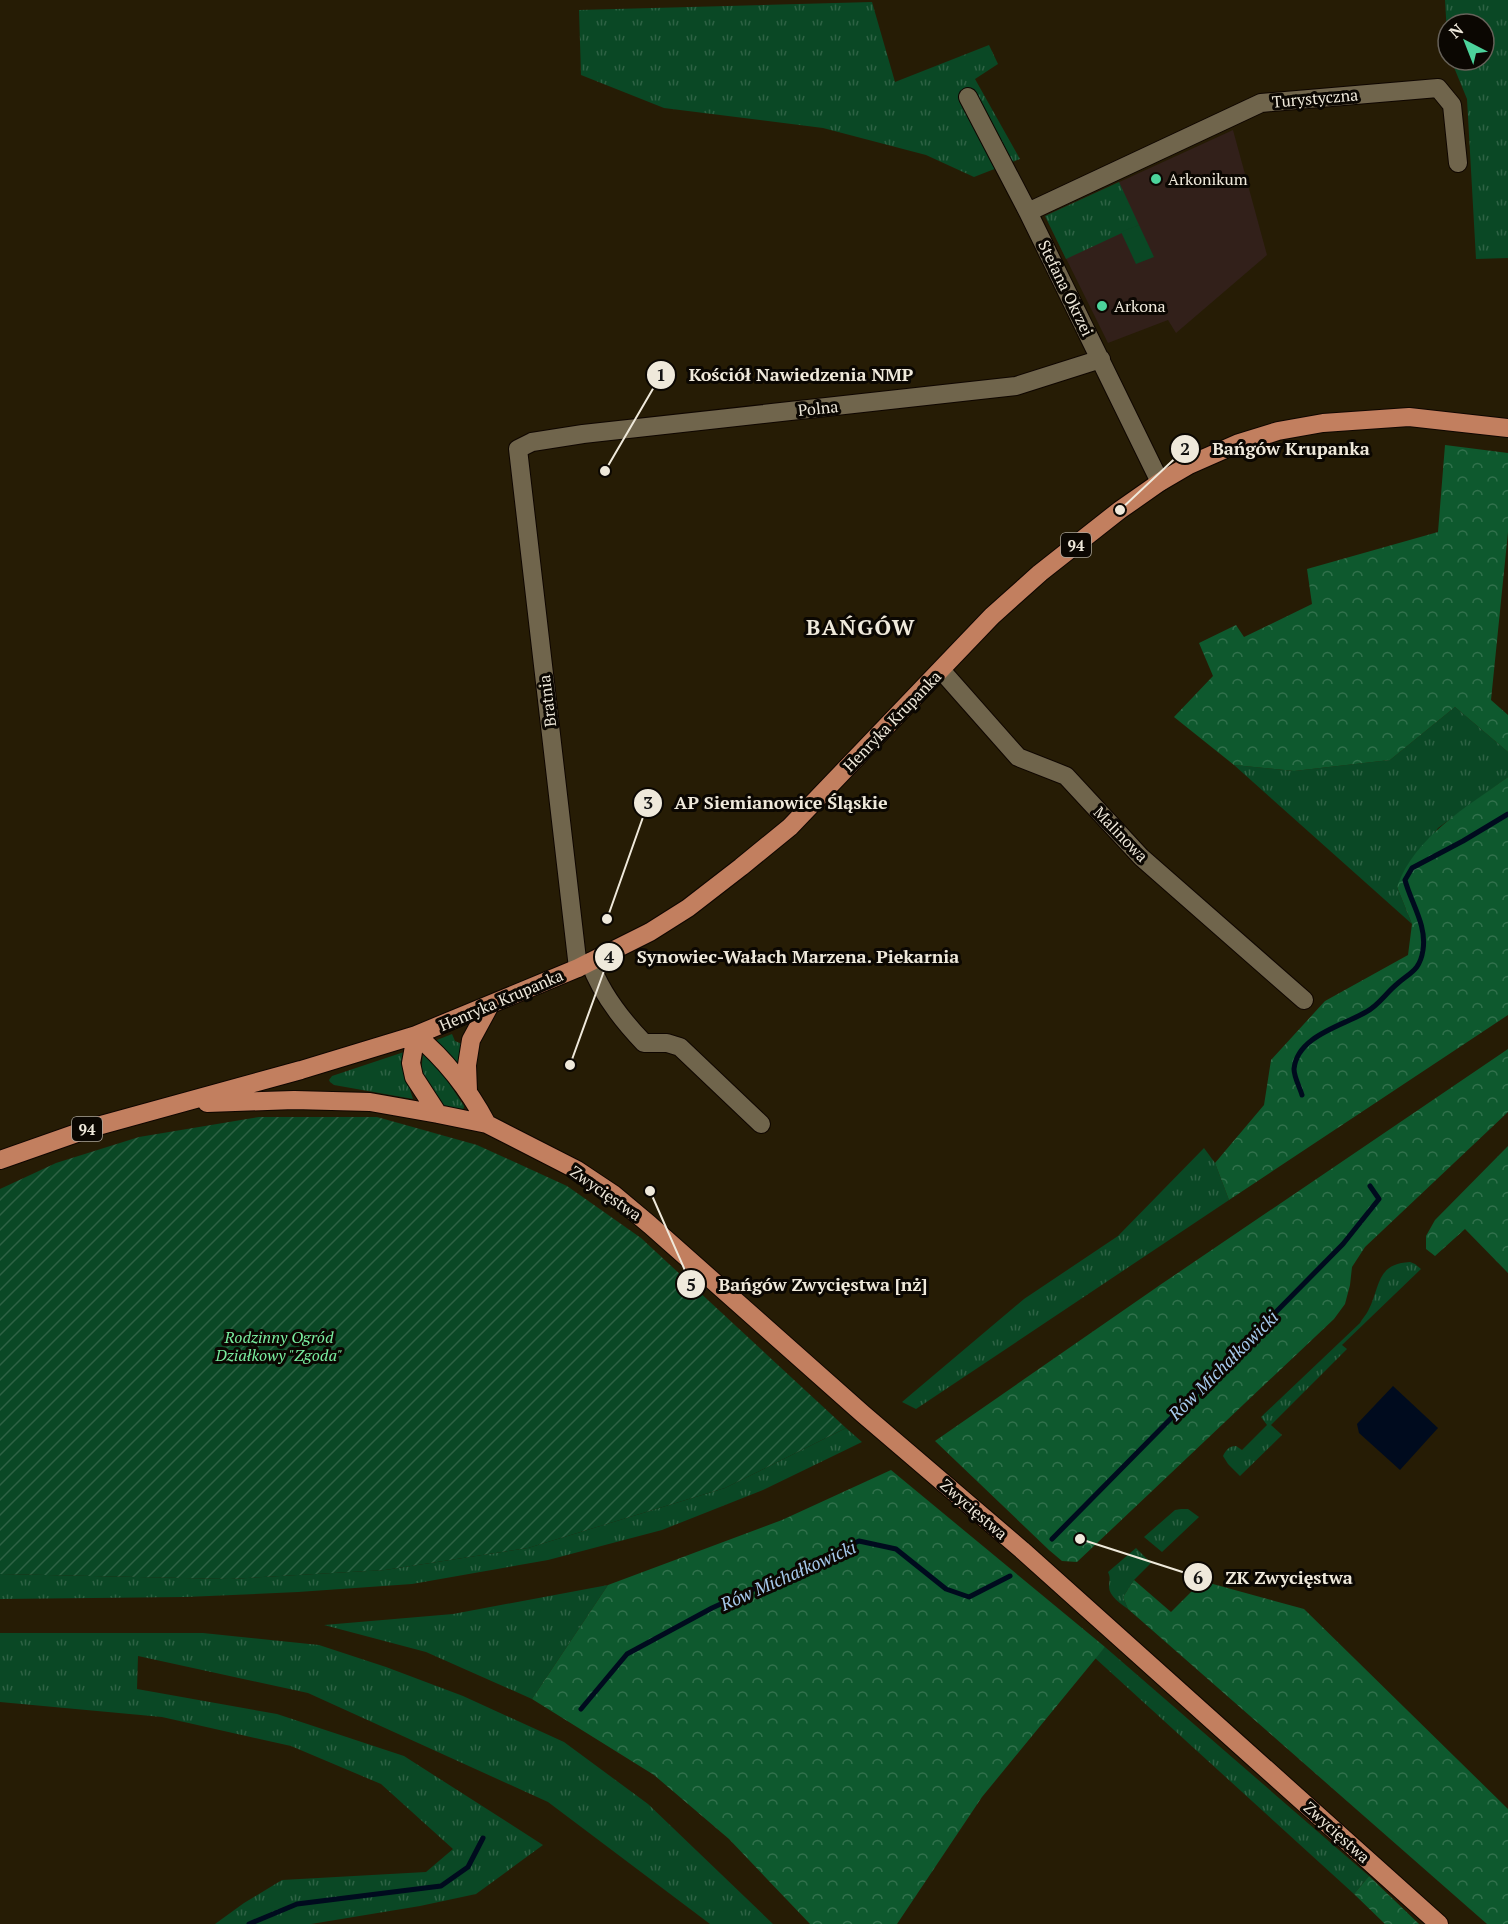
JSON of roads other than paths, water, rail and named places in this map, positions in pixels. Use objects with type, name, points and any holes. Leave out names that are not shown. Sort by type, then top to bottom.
[{"type":"main road","name":"Henryka Krupanka","points":[[175,1104],[301,1070],[416,1035],[584,965],[650,932],[688,908],[790,827],[992,616],[1040,573],[1160,482],[1189,465],[1239,442],[1278,431],[1323,423],[1408,417],[1508,428]]},
{"type":"main road","points":[[468,1090],[467,1065],[471,1040],[490,1005]]},
{"type":"main road","points":[[416,1035],[439,1056],[468,1090],[487,1124]]},
{"type":"main road","points":[[416,1035],[411,1063],[414,1077],[438,1114]]},
{"type":"main road","name":"Zwycięstwa","points":[[175,1104],[294,1100],[370,1102],[487,1124],[577,1170],[636,1213],[863,1414],[1031,1557],[1439,1924]]},
{"type":"main road","name":"94","points":[[0,1160],[94,1127],[175,1104]]},
{"type":"street","name":"Turystyczna","points":[[1028,212],[1262,103],[1438,88],[1452,105],[1458,163]]},
{"type":"street","name":"Stefana Okrzei","points":[[968,97],[1028,212],[1160,482]]},
{"type":"street","name":"Polna","points":[[532,442],[583,434],[1016,386],[1101,359]]},
{"type":"street","name":"Bratnia","points":[[532,442],[518,449],[584,965]]},
{"type":"street","name":"Malinowa","points":[[940,670],[1018,757],[1066,776],[1141,857],[1304,1000]]},
{"type":"street","points":[[584,965],[623,1019],[644,1043],[668,1043],[680,1047],[761,1124]]},
{"type":"water","points":[[1393,1386],[1438,1428],[1400,1470],[1359,1433],[1357,1424]]},
{"type":"waterway","name":"Rów Michałkowicki","points":[[1302,1095],[1294,1069],[1303,1048],[1322,1033],[1370,1009],[1420,962],[1424,941],[1423,932],[1405,880],[1412,868],[1508,814]]},
{"type":"waterway","name":"Rów Michałkowicki","points":[[1052,1539],[1343,1244],[1379,1199],[1370,1186]]},
{"type":"waterway","name":"Rów Michałkowicki","points":[[581,1709],[627,1654],[712,1608],[859,1541],[896,1549],[946,1589],[969,1597],[1010,1576]]},
{"type":"waterway","name":"Rów Michałkowicki","points":[[249,1924],[297,1904],[441,1886],[468,1867],[483,1838]]},
{"type":"place","name":"Arkonikum","points":[[1156,179]]},
{"type":"place","name":"Arkona","points":[[1102,306]]},
{"type":"place","name":"Kościół Nawiedzenia NMP","points":[[605,471]]},
{"type":"place","name":"Bańgów Krupanka","points":[[1120,510]]},
{"type":"place","name":"AP Siemianowice Śląskie","points":[[607,919]]},
{"type":"place","name":"Synowiec-Wałach Marzena. Piekarnia","points":[[570,1065]]},
{"type":"place","name":"Bańgów Zwycięstwa [nż]","points":[[650,1191]]},
{"type":"place","name":"ZK Zwycięstwa","points":[[1080,1539]]},
{"type":"district","name":"BAŃGÓW","points":[[861,626]]},
{"type":"park label","name":"Rodzinny Ogród Działkowy \"Zgoda\"","points":[[279,1346]]}]
